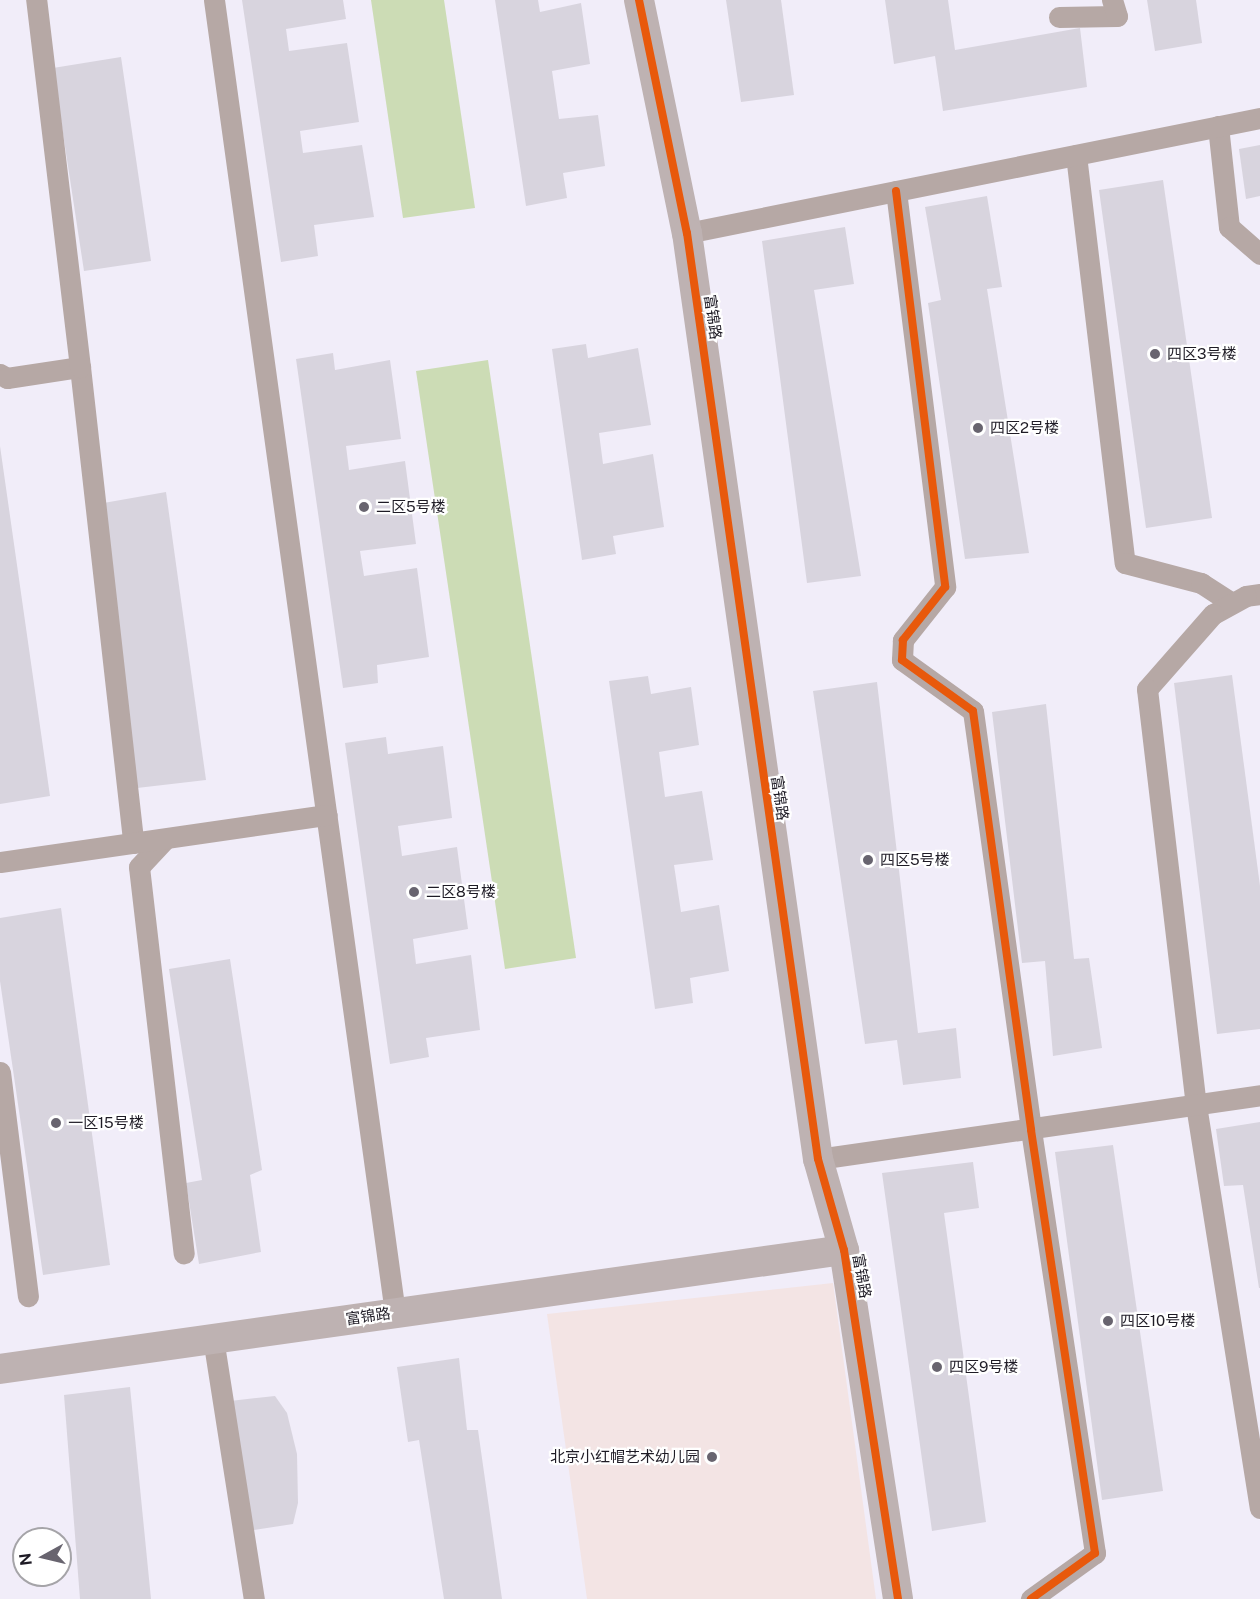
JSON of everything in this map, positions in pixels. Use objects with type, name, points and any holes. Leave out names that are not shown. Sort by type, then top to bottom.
[{"type":"street","points":[[36,0],[133,843]]},
{"type":"street","points":[[214,0],[395,1313]]},
{"type":"street","name":"富锦路","points":[[639,0],[687,234],[818,1159],[844,1250],[898,1599]]},
{"type":"street","points":[[1059,17],[1117,16],[1112,0]]},
{"type":"street","points":[[687,234],[1260,118]]},
{"type":"street","points":[[1218,126],[1229,227],[1260,254]]},
{"type":"street","points":[[1076,155],[1125,563],[1201,583],[1232,603]]},
{"type":"street","points":[[896,191],[945,587],[903,640],[902,660],[974,711],[1030,1130],[1095,1553],[1031,1599]]},
{"type":"street","points":[[2,378],[80,367]]},
{"type":"street","points":[[1260,594],[1232,603],[1213,614],[1147,689],[1196,1105],[1260,1508]]},
{"type":"street","points":[[0,862],[327,815]]},
{"type":"street","points":[[165,839],[139,867],[184,1253]]},
{"type":"street","points":[[0,1072],[28,1296]]},
{"type":"street","points":[[818,1159],[1260,1095]]},
{"type":"street","name":"富锦路","points":[[0,1369],[844,1250]]},
{"type":"street","points":[[213,1338],[254,1599]]},
{"type":"shaded area","name":"北京小红帽艺术幼儿园","points":[[833,1283],[876,1599],[587,1599],[547,1314]]},
{"type":"green space","points":[[371,0],[444,0],[475,208],[403,218]]},
{"type":"green space","points":[[488,360],[576,958],[505,969],[416,371]]},
{"type":"building","points":[[242,0],[343,0],[346,19],[286,29],[289,51],[347,43],[359,122],[300,131],[303,153],[362,145],[374,217],[314,225],[318,256],[281,262]]},
{"type":"building","points":[[495,0],[538,0],[540,12],[581,3],[590,64],[552,71],[559,119],[598,115],[605,166],[563,173],[567,198],[526,206]]},
{"type":"building","points":[[726,0],[781,0],[794,95],[741,102]]},
{"type":"building","points":[[885,0],[948,0],[955,50],[1080,28],[1087,87],[943,111],[935,56],[894,64]]},
{"type":"building","points":[[1147,0],[1196,0],[1202,43],[1155,51]]},
{"type":"building","points":[[121,57],[151,261],[84,271],[53,68]]},
{"type":"building","points":[[1260,145],[1260,196],[1246,199],[1239,149]]},
{"type":"building","name":"四区3号楼","points":[[1163,180],[1212,518],[1146,528],[1099,190]]},
{"type":"building","name":"四区2号楼","points":[[987,196],[1002,287],[987,289],[1029,553],[965,559],[928,303],[941,300],[925,207]]},
{"type":"building","points":[[845,227],[854,284],[814,290],[861,576],[807,583],[762,241]]},
{"type":"building","points":[[586,344],[588,358],[638,348],[651,425],[599,433],[603,464],[653,454],[664,527],[613,536],[616,554],[582,560],[552,349]]},
{"type":"building","name":"二区5号楼","points":[[333,353],[335,370],[390,360],[401,439],[346,446],[349,470],[405,461],[416,544],[360,551],[364,576],[417,568],[429,657],[377,665],[378,683],[343,688],[296,359]]},
{"type":"building","points":[[0,446],[50,796],[0,804]]},
{"type":"building","points":[[166,492],[206,780],[137,788],[98,504]]},
{"type":"building","points":[[1232,675],[1260,886],[1260,1029],[1217,1034],[1174,683]]},
{"type":"building","points":[[648,676],[651,694],[691,687],[699,745],[659,752],[665,797],[702,791],[713,860],[674,865],[681,912],[719,905],[729,971],[690,978],[693,1003],[655,1009],[609,681]]},
{"type":"building","name":"四区5号楼","points":[[877,682],[918,1033],[956,1028],[961,1078],[903,1085],[897,1040],[865,1044],[813,691]]},
{"type":"building","points":[[1046,704],[1074,959],[1089,958],[1102,1048],[1053,1056],[1045,961],[1022,963],[992,712]]},
{"type":"building","name":"二区8号楼","points":[[386,737],[388,754],[443,746],[452,818],[398,826],[402,856],[457,847],[468,929],[413,939],[416,964],[471,955],[480,1030],[426,1038],[429,1057],[390,1064],[345,743]]},
{"type":"building","name":"一区15号楼","points":[[61,908],[110,1265],[43,1275],[0,981],[0,918]]},
{"type":"building","points":[[230,959],[262,1170],[250,1175],[261,1252],[199,1264],[186,1183],[202,1180],[169,969]]},
{"type":"building","points":[[1260,1122],[1259,1288],[1243,1185],[1224,1186],[1216,1129]]},
{"type":"building","name":"四区10号楼","points":[[1113,1145],[1163,1491],[1102,1500],[1055,1152]]},
{"type":"building","name":"四区9号楼","points":[[973,1162],[979,1208],[944,1213],[986,1522],[932,1531],[882,1173]]},
{"type":"building","points":[[459,1358],[467,1430],[478,1430],[502,1599],[444,1599],[419,1440],[408,1442],[397,1367]]},
{"type":"building","points":[[130,1387],[151,1599],[80,1599],[64,1395]]},
{"type":"building","points":[[275,1396],[287,1413],[297,1454],[298,1503],[293,1524],[247,1531],[230,1401]]},
{"type":"cycle path","points":[[639,0],[687,233],[818,1159],[844,1250],[898,1599]]},
{"type":"cycle path","points":[[896,191],[945,587],[903,640],[902,660],[973,711],[1031,1130],[1095,1553],[1031,1599]]},
{"type":"place","name":"四区3号楼","points":[[1155,354]]},
{"type":"place","name":"四区2号楼","points":[[978,428]]},
{"type":"place","name":"二区5号楼","points":[[364,507]]},
{"type":"place","name":"四区5号楼","points":[[868,860]]},
{"type":"place","name":"二区8号楼","points":[[414,892]]},
{"type":"place","name":"一区15号楼","points":[[56,1123]]},
{"type":"place","name":"四区10号楼","points":[[1108,1321]]},
{"type":"place","name":"四区9号楼","points":[[937,1367]]},
{"type":"place","name":"北京小红帽艺术幼儿园","points":[[712,1457]]}]
